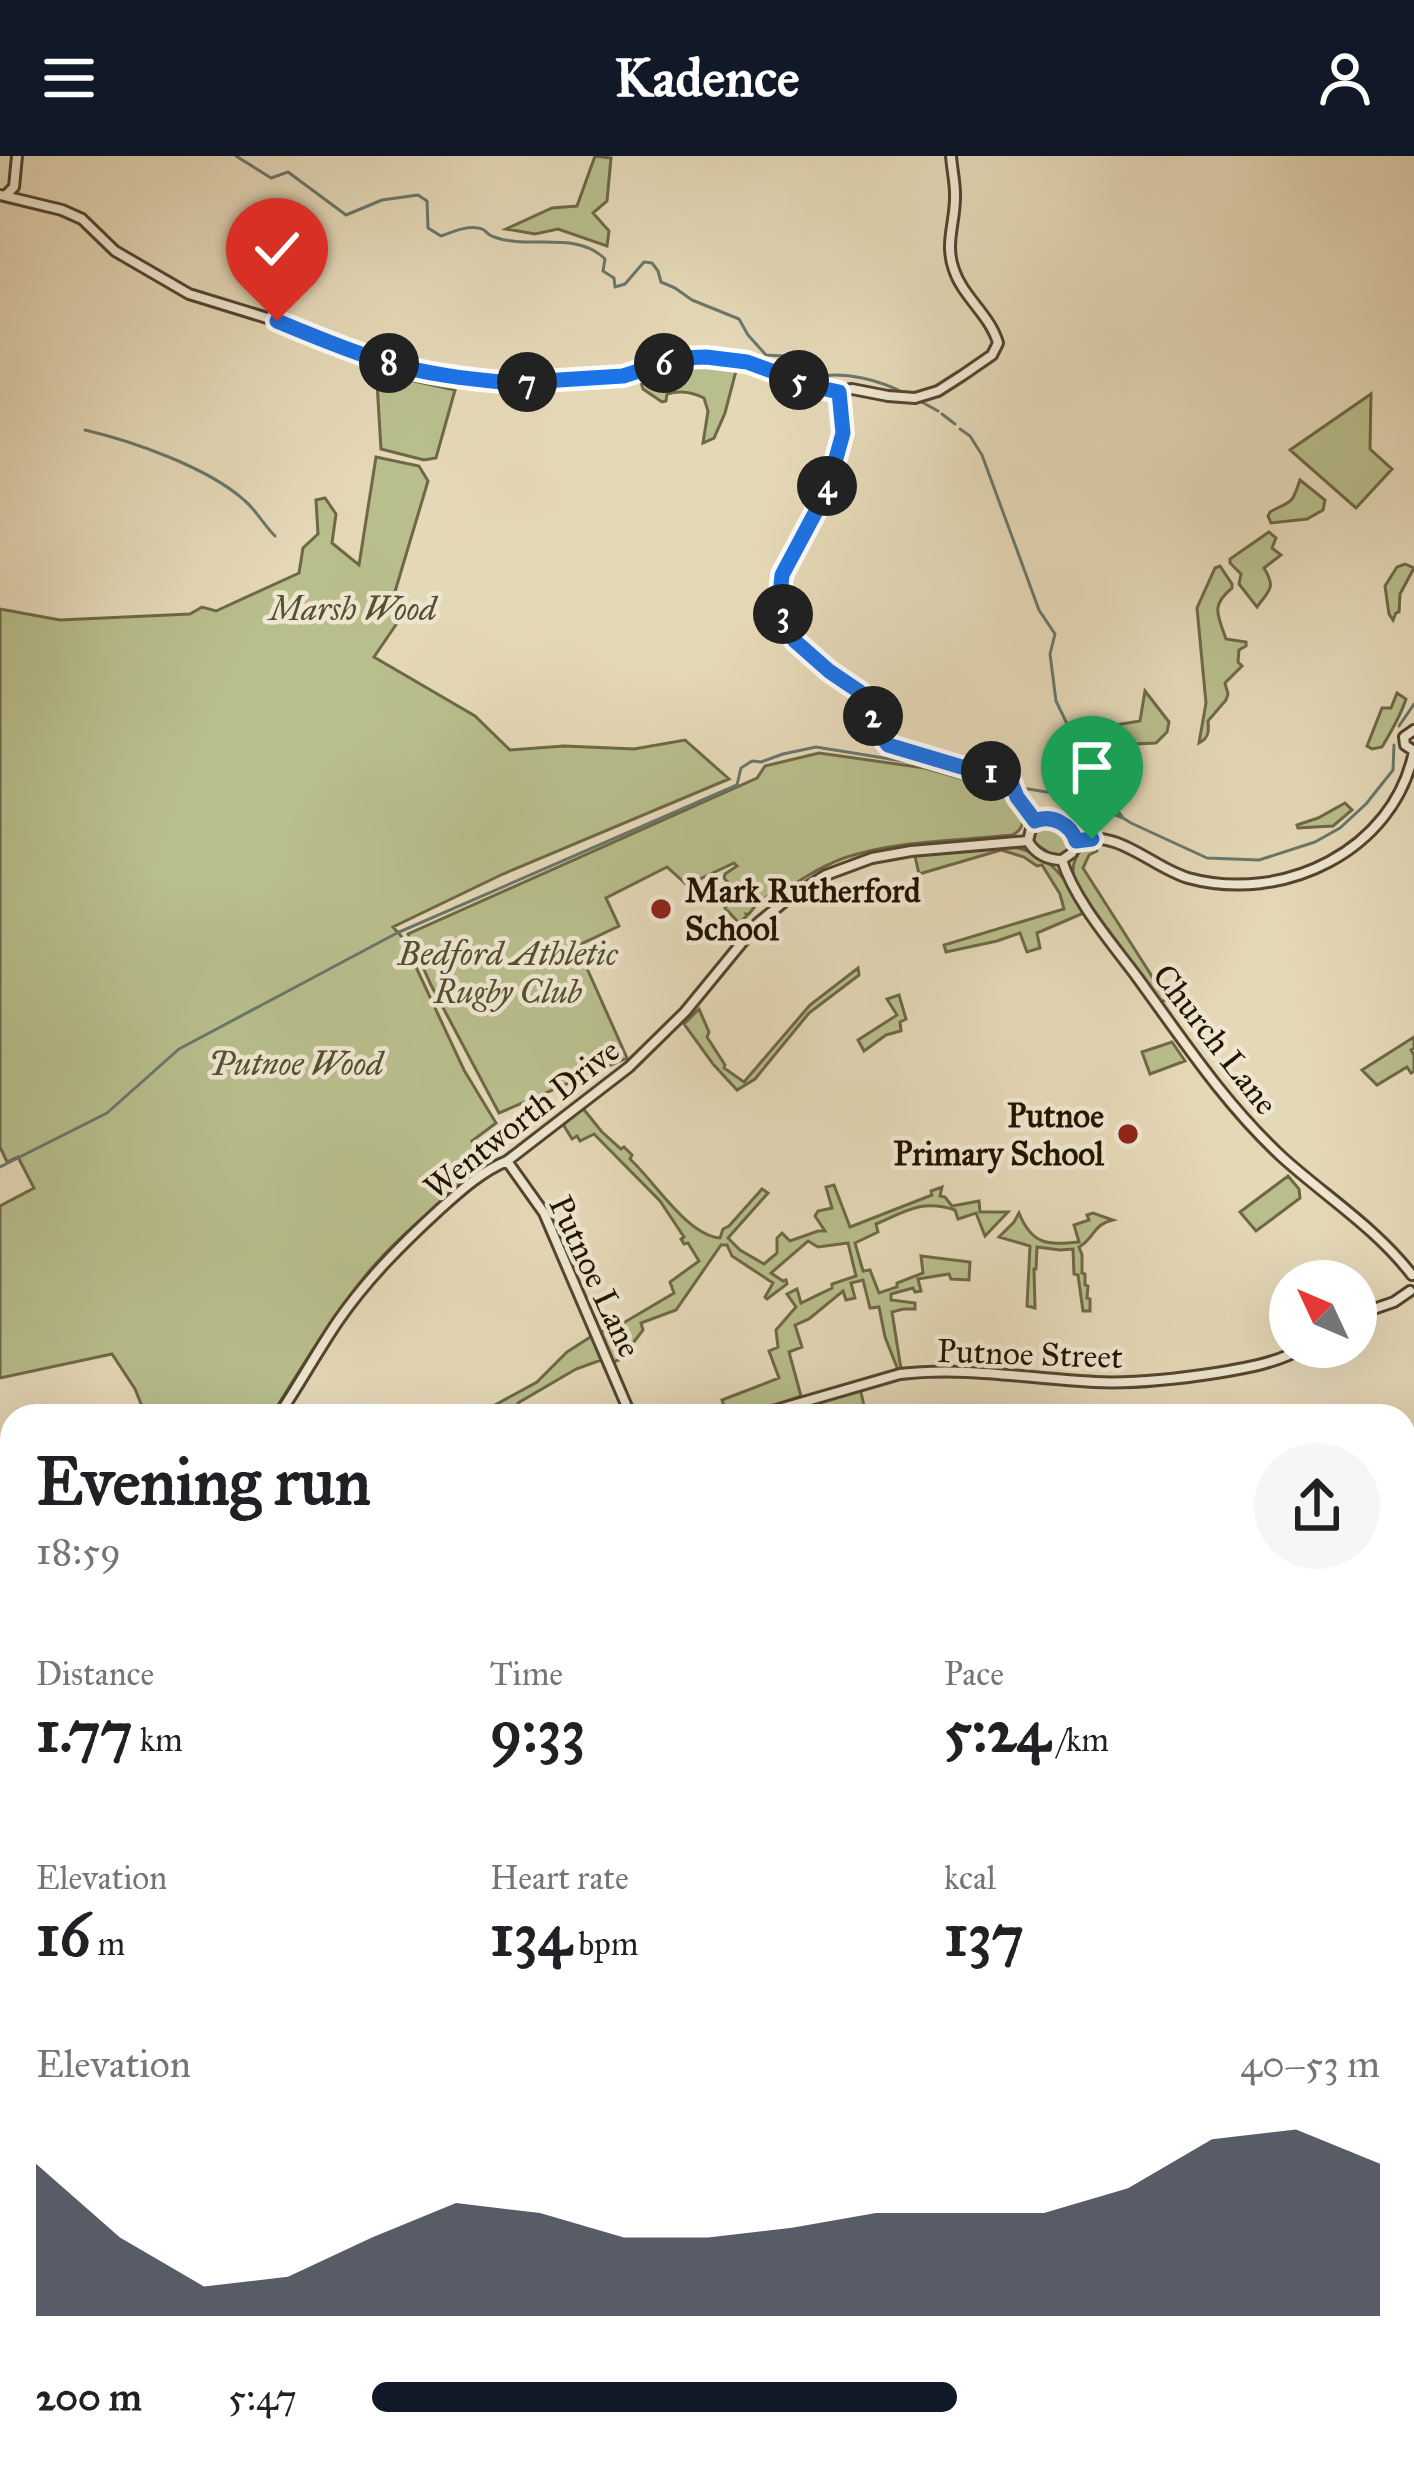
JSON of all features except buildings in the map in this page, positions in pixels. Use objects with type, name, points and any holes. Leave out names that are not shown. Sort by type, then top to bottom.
[{"type":"street","points":[[17,156],[14,187],[20,200]]},
{"type":"street","points":[[3,196],[82,219],[115,251],[203,299],[277,321],[383,362],[435,374],[511,383],[623,376],[680,358],[706,357],[747,362],[839,392],[846,388],[912,398],[938,391],[992,355],[998,343],[951,262],[955,197],[951,156]]},
{"type":"street","points":[[3,196],[14,187]]},
{"type":"street","points":[[839,392],[843,433],[832,473],[782,575],[780,594],[788,629],[829,671],[860,692],[888,745],[965,768],[1001,773],[1035,821]]},
{"type":"street","points":[[1076,841],[1117,843],[1186,877],[1232,885],[1284,880],[1344,854],[1365,837],[1407,779],[1414,751],[1403,741],[1414,730]]},
{"type":"street","points":[[1046,818],[1066,825],[1076,841],[1072,853],[1062,860],[1040,854],[1028,841],[1035,821],[1046,818]]},
{"type":"street","name":"Wentworth Drive","points":[[286,1404],[338,1321],[409,1237],[455,1196],[629,1067],[685,1012],[758,922],[785,901],[826,875],[872,858],[1028,841]]},
{"type":"street","name":"Church Lane","points":[[1062,860],[1067,877],[1102,930],[1214,1085],[1276,1151],[1413,1274]]},
{"type":"street","name":"Putnoe Lane","points":[[507,1161],[544,1213],[626,1404]]},
{"type":"street","points":[[1377,1308],[1412,1292],[1406,1283],[1413,1274]]},
{"type":"street","name":"Putnoe Street","points":[[790,1404],[900,1374],[1126,1382],[1269,1362]]},
{"type":"green space","points":[[595,156],[611,158],[607,201],[593,213],[609,231],[607,246],[558,229],[535,234],[506,229],[552,208],[577,206]]},
{"type":"green space","points":[[687,359],[726,361],[737,367],[714,438],[703,443],[708,411],[704,398],[677,392],[667,394],[662,402],[643,389],[639,376]]},
{"type":"green space","points":[[376,366],[396,377],[455,390],[436,458],[424,460],[381,449]]},
{"type":"green space","points":[[1371,394],[1370,449],[1392,469],[1356,508],[1290,450]]},
{"type":"green space","points":[[376,457],[419,466],[428,481],[394,595],[404,613],[374,657],[475,716],[510,750],[634,749],[685,740],[729,779],[503,874],[393,927],[402,937],[464,1070],[496,1123],[472,1141],[490,1164],[413,1227],[371,1269],[279,1404],[141,1404],[112,1354],[0,1378],[0,1206],[34,1188],[18,1157],[7,1162],[0,1147],[0,609],[60,620],[190,614],[202,607],[216,611],[299,573],[303,548],[318,534],[316,500],[325,498],[336,514],[332,543],[359,565]]},
{"type":"green space","points":[[1300,480],[1325,500],[1323,510],[1307,519],[1271,523],[1270,512],[1290,501]]},
{"type":"green space","points":[[1269,532],[1276,538],[1272,548],[1281,555],[1264,568],[1270,588],[1257,607],[1239,584],[1241,574],[1230,559]]},
{"type":"green space","points":[[1220,566],[1232,588],[1218,606],[1220,623],[1226,639],[1246,642],[1246,646],[1239,650],[1242,666],[1225,683],[1226,700],[1208,721],[1208,734],[1199,743],[1206,703],[1197,608]]},
{"type":"green space","points":[[1397,567],[1414,568],[1393,620],[1385,586]]},
{"type":"green space","points":[[1145,691],[1169,722],[1156,743],[1135,744],[1121,769],[1112,772],[1110,776],[1123,789],[1123,802],[1108,786],[1079,731],[1140,721]]},
{"type":"green space","points":[[1397,693],[1406,699],[1401,711],[1382,747],[1372,749],[1367,746],[1382,708],[1391,708]]},
{"type":"green space","name":"Bedford Athletic Rugby Club","points":[[819,753],[925,768],[1009,788],[1022,826],[1012,835],[906,844],[844,858],[770,900],[767,897],[739,923],[725,908],[752,881],[748,878],[735,890],[724,878],[737,866],[734,863],[687,885],[667,867],[606,898],[619,926],[577,946],[627,1058],[499,1113],[408,934],[757,778],[765,766]]},
{"type":"green space","points":[[1345,803],[1352,810],[1333,826],[1298,828],[1297,825]]},
{"type":"green space","points":[[1046,821],[1072,838],[1063,856],[1054,856],[1033,842],[1033,829]]},
{"type":"green space","points":[[1094,843],[1097,851],[1089,855],[1083,868],[1167,1000],[1158,1002],[1076,886],[1076,859],[1086,845]]},
{"type":"green space","points":[[1000,845],[1042,858],[1086,912],[1037,933],[1040,948],[1027,952],[1020,933],[946,952],[944,945],[1064,909],[1042,865],[1001,850],[919,874],[915,856]]},
{"type":"green space","points":[[858,968],[859,975],[809,1013],[755,1079],[737,1090],[684,1024],[699,1009],[724,1068],[744,1082],[810,1005]]},
{"type":"green space","points":[[899,995],[906,1019],[900,1022],[901,1031],[886,1035],[864,1051],[858,1040],[897,1015],[887,999]]},
{"type":"green space","points":[[1414,1037],[1411,1073],[1407,1067],[1377,1085],[1362,1070]]},
{"type":"green space","points":[[1172,1042],[1185,1061],[1150,1074],[1142,1052]]},
{"type":"green space","points":[[581,1106],[602,1132],[632,1155],[630,1159],[672,1206],[708,1235],[720,1238],[762,1189],[768,1193],[728,1238],[764,1264],[777,1253],[777,1238],[782,1233],[790,1241],[825,1231],[815,1216],[832,1208],[826,1187],[834,1185],[850,1227],[942,1187],[940,1196],[952,1206],[979,1201],[980,1212],[1008,1212],[985,1236],[976,1213],[958,1219],[955,1210],[914,1208],[876,1224],[878,1232],[855,1243],[863,1271],[870,1270],[879,1293],[923,1273],[921,1256],[970,1262],[969,1280],[951,1279],[949,1274],[918,1279],[921,1291],[913,1288],[891,1294],[891,1300],[915,1303],[915,1309],[892,1312],[901,1369],[885,1337],[879,1307],[870,1308],[863,1280],[851,1283],[855,1298],[846,1300],[843,1291],[795,1325],[802,1347],[789,1352],[801,1396],[778,1404],[723,1404],[722,1400],[779,1378],[769,1351],[778,1347],[776,1330],[796,1307],[787,1294],[797,1289],[801,1303],[856,1276],[848,1243],[818,1247],[808,1241],[771,1273],[787,1284],[767,1299],[773,1283],[721,1245],[676,1310],[641,1323],[643,1330],[621,1359],[613,1362],[600,1332],[674,1293],[670,1282],[699,1261],[660,1201],[594,1134],[580,1141],[577,1136],[572,1139],[561,1121]]},
{"type":"green space","points":[[1288,1176],[1300,1198],[1256,1231],[1240,1212]]},
{"type":"green space","points":[[1019,1213],[1035,1237],[1058,1243],[1079,1242],[1074,1225],[1089,1220],[1087,1215],[1113,1220],[1079,1247],[1090,1311],[1083,1311],[1073,1249],[1037,1247],[1035,1308],[1027,1306],[1030,1246],[999,1237]]},
{"type":"green space","points":[[592,1336],[601,1360],[576,1369],[518,1404],[497,1404],[537,1382],[567,1352]]},
{"type":"green space","points":[[860,1388],[864,1404],[814,1404]]},
{"type":"waterway","points":[[236,156],[271,178],[288,172],[346,215],[382,200],[418,195],[427,201],[428,228],[441,236],[473,228],[508,240],[580,245],[605,259],[603,271],[614,278],[615,287],[625,284],[644,262],[652,263],[661,282],[739,319],[766,355],[784,356],[817,377],[862,378],[906,394]]},
{"type":"waterway","points":[[920,401],[938,411]]},
{"type":"waterway","points":[[942,414],[955,424]]},
{"type":"waterway","points":[[960,429],[982,455],[1039,610],[1055,634],[1050,654],[1056,701],[1087,765],[1123,818],[1207,858],[1259,860],[1315,842],[1340,828],[1393,770],[1394,745]]},
{"type":"waterway","points":[[85,430],[146,448],[210,477],[244,500],[275,536]]},
{"type":"waterway","points":[[1399,726],[1414,704]]},
{"type":"waterway","points":[[0,1167],[107,1113],[179,1049],[397,933],[737,785],[741,768],[752,761],[816,747],[927,765],[1007,786]]},
{"type":"waterway","points":[[1016,787],[1065,795],[1123,818]]},
{"type":"place","name":"Mark Rutherford School","points":[[661,909]]},
{"type":"place","name":"Putnoe Primary School","points":[[1128,1134]]},
{"type":"route","points":[[277,321],[383,362],[435,374],[511,383],[623,376],[680,358],[706,357],[760,365],[839,392],[843,433],[832,473],[782,575],[780,594],[788,629],[829,671],[860,692],[888,745],[965,768],[1001,773],[1035,821],[1052,819],[1066,825],[1076,841],[1092,839]]},
{"type":"park label","name":"Marsh Wood","points":[[353,608]]},
{"type":"park label","name":"Putnoe Wood","points":[[296,1063]]}]
